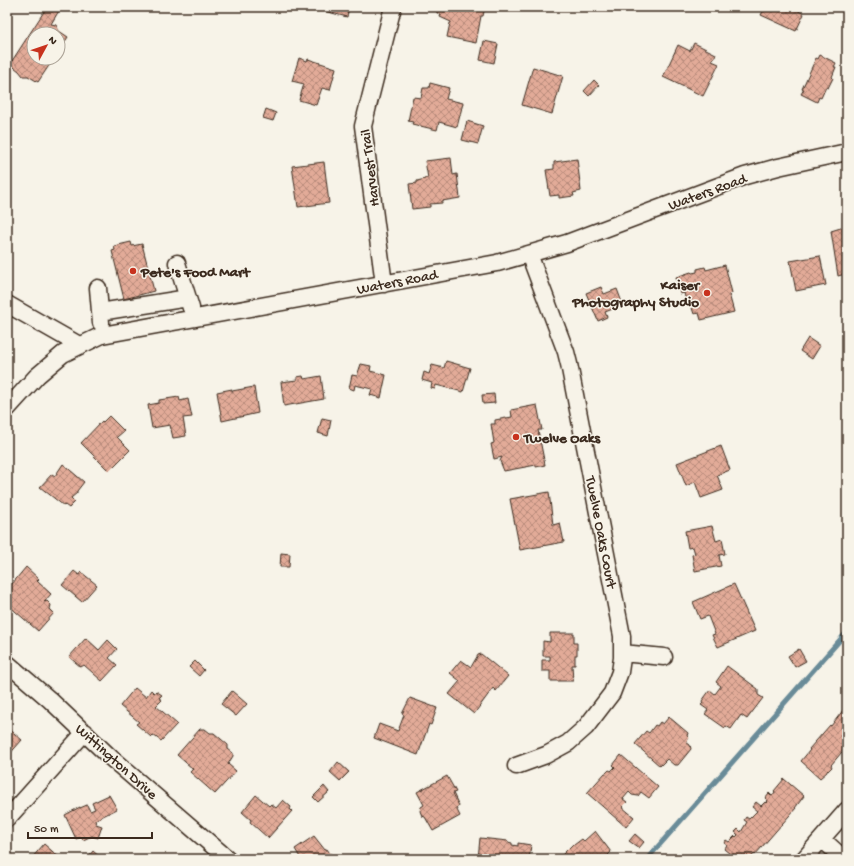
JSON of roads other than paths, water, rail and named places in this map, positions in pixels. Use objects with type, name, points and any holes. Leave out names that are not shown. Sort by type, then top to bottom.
[{"type":"street","name":"Harvest Trail","points":[[384,284],[363,126],[393,7]]},
{"type":"street","name":"Waters Road","points":[[7,409],[37,376],[63,354],[102,335],[497,263],[601,231],[745,176],[847,152]]},
{"type":"street","name":"Waters Road","points":[[801,162],[847,163]]},
{"type":"street","name":"Twelve Oaks Court","points":[[516,766],[552,752],[568,743],[586,727],[612,693],[620,672],[622,653],[622,636],[569,364],[529,254]]},
{"type":"street","points":[[177,263],[194,318]]},
{"type":"street","points":[[98,288],[102,335]]},
{"type":"street","points":[[100,312],[188,298]]},
{"type":"street","points":[[7,304],[79,345]]},
{"type":"street","points":[[622,653],[664,657]]},
{"type":"street","name":"Wittington Drive","points":[[7,663],[50,700],[111,758],[228,859]]},
{"type":"street","points":[[7,819],[85,732]]},
{"type":"street","points":[[804,859],[847,810]]},
{"type":"street","points":[[822,839],[844,859]]},
{"type":"waterway","points":[[647,859],[847,632]]},
{"type":"place","name":"Pete's Food Mart","points":[[133,271]]},
{"type":"place","name":"Kaiser Photography Studio","points":[[707,293]]},
{"type":"place","name":"Twelve Oaks","points":[[516,437]]}]
